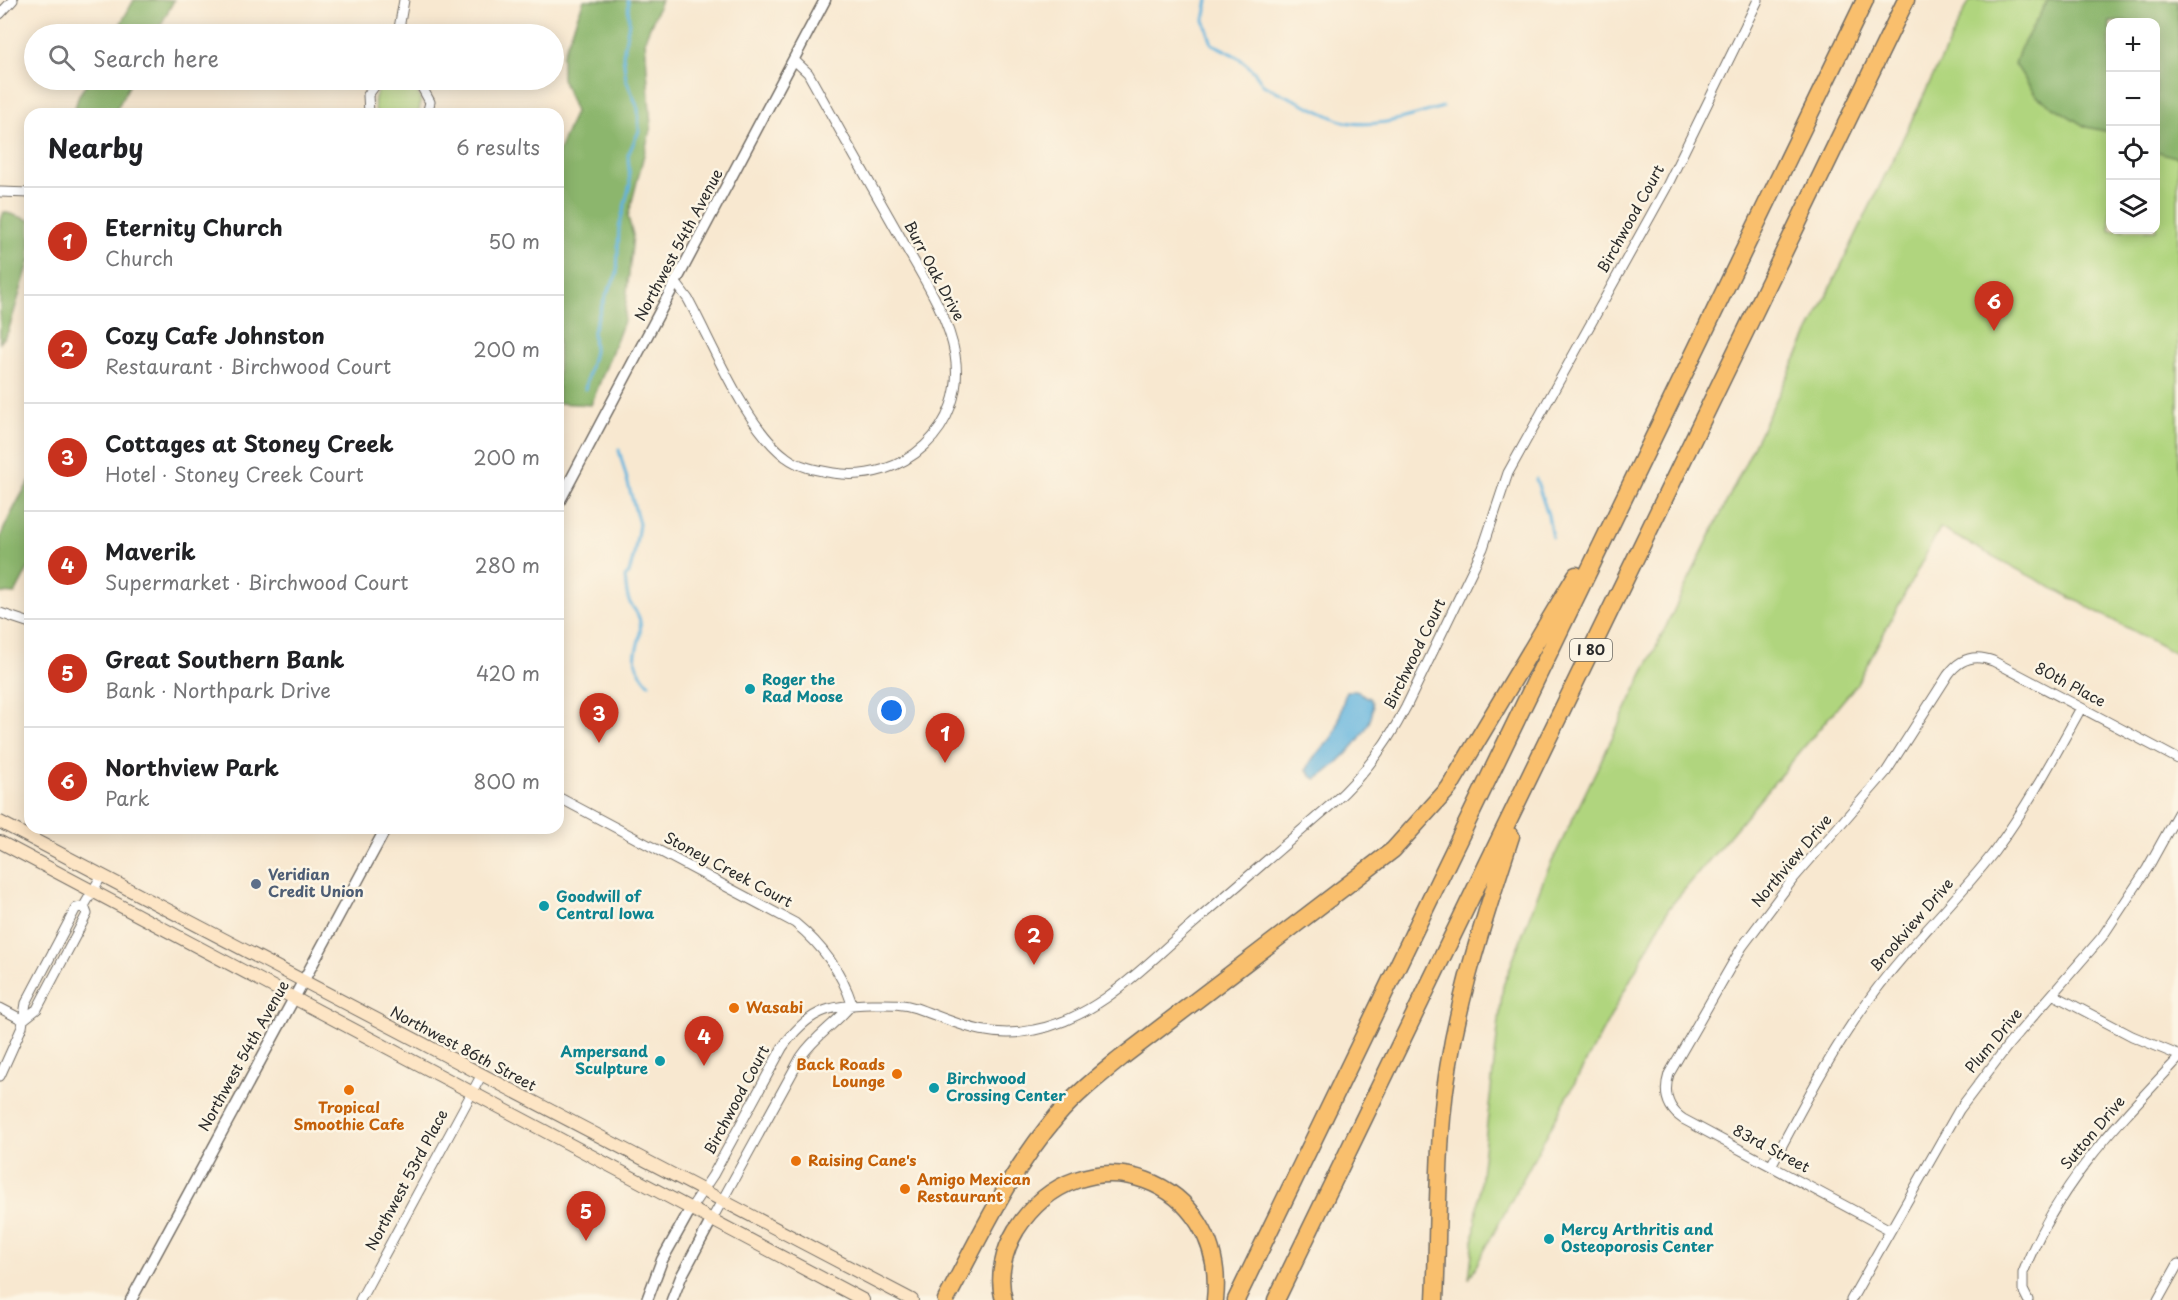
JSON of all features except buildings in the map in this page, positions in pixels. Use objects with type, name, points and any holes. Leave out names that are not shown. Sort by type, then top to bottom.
[{"type":"highway","name":"I 80","points":[[1236,1300],[1865,0]]},
{"type":"highway","name":"I 80","points":[[1276,1300],[1906,0]]},
{"type":"highway","points":[[946,1300],[1008,1184],[1032,1147],[1065,1108],[1121,1058],[1393,850],[1449,788],[1633,479]]},
{"type":"highway","points":[[1436,1300],[1442,1117],[1458,1018],[1473,950],[1532,774]]},
{"type":"highway","points":[[1004,1300],[1002,1276],[1007,1244],[1025,1216],[1035,1204],[1064,1184],[1078,1177],[1097,1175],[1142,1179],[1171,1193],[1192,1213],[1210,1245],[1217,1285],[1215,1300]]},
{"type":"main road","name":"Northwest 86th Street","points":[[0,822],[481,1076],[724,1199],[912,1300]]},
{"type":"main road","points":[[0,842],[863,1300]]},
{"type":"street","points":[[0,14],[13,0]]},
{"type":"street","points":[[400,24],[404,0]]},
{"type":"street","name":"Northwest 54th Avenue","points":[[564,493],[825,0]]},
{"type":"street","name":"Birchwood Court","points":[[691,1208],[788,1040],[806,1022],[824,1010],[836,1005],[901,1005],[949,1023],[988,1032],[1033,1031],[1065,1022],[1083,1014],[1118,988],[1324,810],[1362,774],[1394,730],[1406,707],[1483,548],[1508,473],[1666,189],[1758,0]]},
{"type":"street","name":"Burr Oak Drive","points":[[676,283],[688,299],[747,410],[774,447],[787,458],[818,470],[843,474],[870,473],[891,468],[916,455],[940,429],[953,398],[956,376],[950,334],[930,291],[814,84],[794,60]]},
{"type":"street","points":[[369,108],[368,94],[371,90]]},
{"type":"street","points":[[423,90],[429,102],[428,108]]},
{"type":"street","points":[[0,192],[24,193]]},
{"type":"street","points":[[0,613],[24,621]]},
{"type":"street","name":"80th Place","points":[[1948,675],[1960,662],[1976,657],[1984,658],[2178,759]]},
{"type":"street","name":"Northview Drive","points":[[1669,1074],[1742,947],[1793,879],[1886,772],[1948,675]]},
{"type":"street","name":"Brookview Drive","points":[[1771,1166],[1812,1090],[1853,1022],[1902,958],[1968,884],[1999,844],[2036,789],[2081,708]]},
{"type":"street","name":"Stoney Creek Court","points":[[564,800],[795,923],[816,942],[834,964],[852,1004]]},
{"type":"street","name":"Plum Drive","points":[[1851,1300],[1959,1110],[2009,1044],[2054,995],[2126,903],[2178,813]]},
{"type":"street","name":"Northwest 54th Avenue","points":[[131,1300],[383,834]]},
{"type":"street","points":[[0,1076],[23,1020],[36,1009],[87,914],[84,906],[102,875]]},
{"type":"street","points":[[2054,995],[2178,1057]]},
{"type":"street","points":[[672,1300],[712,1219],[801,1057],[820,1034],[835,1024],[852,1004]]},
{"type":"street","points":[[0,1008],[23,1020]]},
{"type":"street","name":"Sutton Drive","points":[[2028,1300],[2023,1290],[2023,1273],[2077,1172],[2109,1132],[2178,1057]]},
{"type":"street","name":"83rd Street","points":[[1669,1074],[1665,1092],[1671,1108],[1677,1115],[1890,1230]]},
{"type":"street","name":"Northwest 53rd Place","points":[[360,1300],[481,1076]]},
{"type":"street","points":[[646,1300],[662,1260],[691,1208]]},
{"type":"street","points":[[2158,1300],[2178,1264]]},
{"type":"green space","points":[[134,0],[174,0],[161,24],[121,24]]},
{"type":"green space","points":[[584,0],[661,0],[645,39],[651,127],[628,217],[633,235],[624,321],[591,405],[564,403],[564,139],[575,112],[564,83],[564,51]]},
{"type":"green space","points":[[1970,0],[2178,0],[2178,655],[1940,528],[1856,685],[1669,908],[1469,1279],[1503,986],[1544,878]]},
{"type":"green space","points":[[2048,0],[2178,0],[2178,158],[2160,152],[2160,18],[2106,18],[2106,131],[2086,127],[2036,96],[2015,64],[2020,49]]},
{"type":"green space","points":[[82,90],[127,90],[117,108],[75,108]]},
{"type":"green space","points":[[378,90],[416,90],[419,95],[420,108],[375,108]]},
{"type":"green space","points":[[4,212],[24,218],[24,280],[8,332],[0,343],[0,222]]},
{"type":"green space","points":[[24,491],[24,577],[15,594],[0,593],[0,540]]},
{"type":"water","points":[[1347,691],[1356,691],[1370,698],[1372,708],[1370,719],[1355,744],[1334,766],[1316,779],[1307,770],[1309,764],[1335,732]]},
{"type":"waterway","points":[[585,389],[594,351],[593,331],[605,297],[617,274],[619,227],[630,184],[628,155],[639,131],[638,108],[626,79],[623,55],[629,22],[628,0]]},
{"type":"waterway","points":[[1208,0],[1204,20],[1212,44],[1241,60],[1263,85],[1341,121],[1380,123],[1443,107]]},
{"type":"waterway","points":[[619,450],[639,524],[634,555],[629,573],[625,577],[626,589],[629,601],[640,622],[635,659],[641,674],[649,684]]},
{"type":"waterway","points":[[1536,479],[1548,515],[1552,537]]},
{"type":"place","name":"Northview Park","points":[[1994,331]]},
{"type":"place","name":"Roger the Rad Moose","points":[[750,689]]},
{"type":"place","name":"Cottages at Stoney Creek","points":[[599,743]]},
{"type":"place","name":"Eternity Church","points":[[945,763]]},
{"type":"place","name":"Veridian Credit Union","points":[[256,884]]},
{"type":"place","name":"Goodwill of Central Iowa","points":[[544,906]]},
{"type":"place","name":"Cozy Cafe Johnston","points":[[1034,965]]},
{"type":"place","name":"Wasabi","points":[[734,1008]]},
{"type":"place","name":"Ampersand Sculpture","points":[[660,1061]]},
{"type":"place","name":"Maverik","points":[[704,1066]]},
{"type":"place","name":"Back Roads Lounge","points":[[897,1074]]},
{"type":"place","name":"Birchwood Crossing Center","points":[[934,1088]]},
{"type":"place","name":"Tropical Smoothie Cafe","points":[[349,1090]]},
{"type":"place","name":"Raising Cane's","points":[[796,1161]]},
{"type":"place","name":"Amigo Mexican Restaurant","points":[[905,1189]]},
{"type":"place","name":"Mercy Arthritis and Osteoporosis Center","points":[[1549,1239]]},
{"type":"place","name":"Great Southern Bank","points":[[586,1241]]}]
